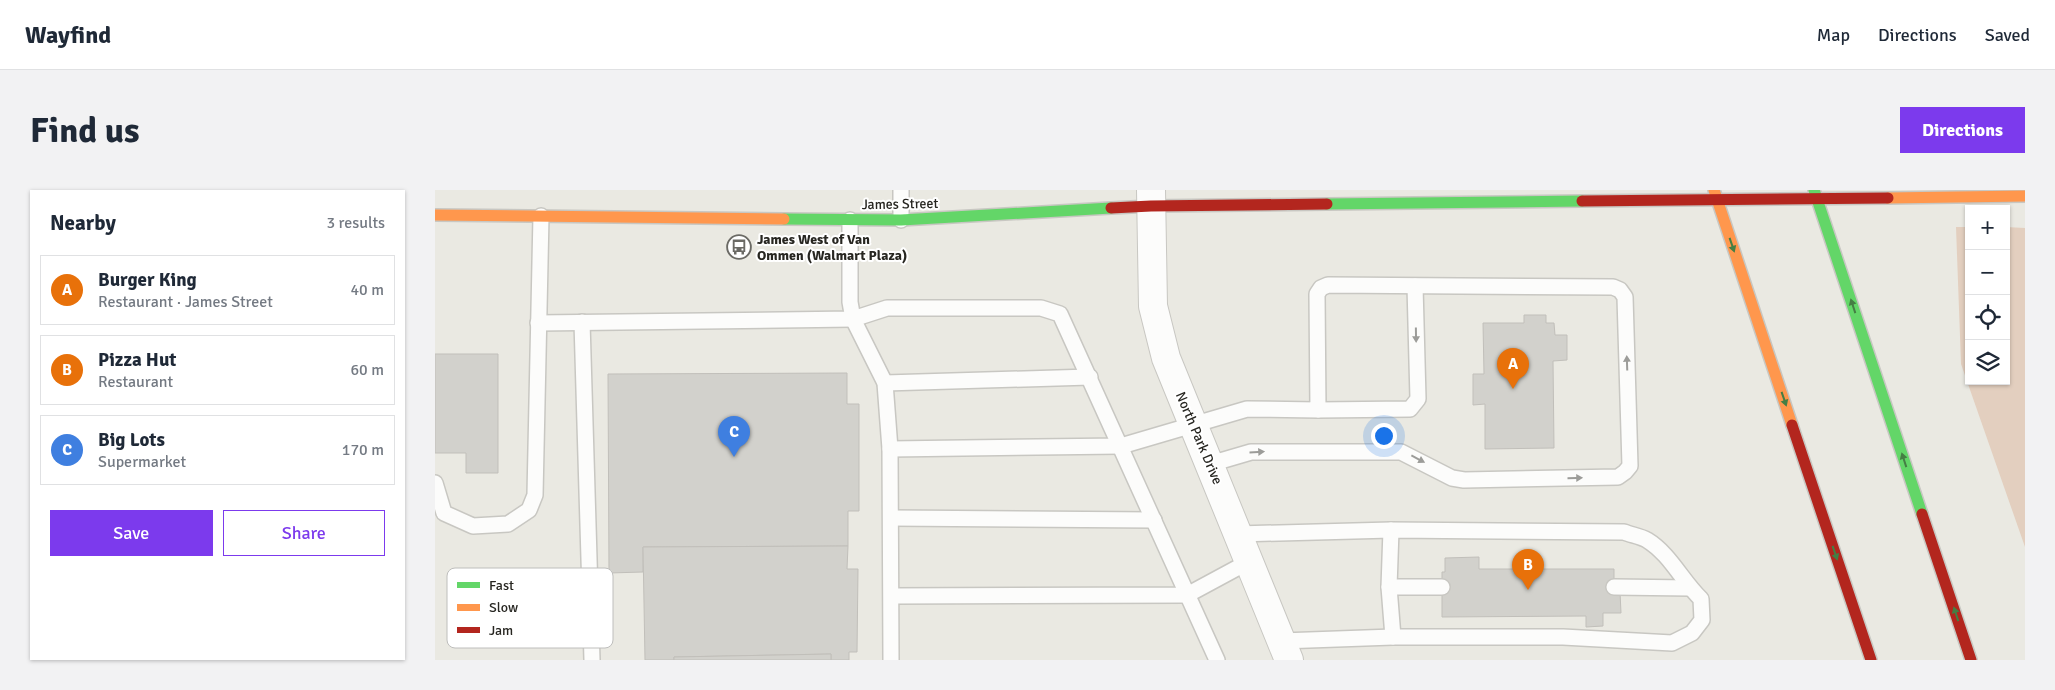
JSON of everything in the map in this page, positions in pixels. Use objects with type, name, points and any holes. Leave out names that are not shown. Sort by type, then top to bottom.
[{"type":"main road","name":"James Street","points":[[435,214],[901,220],[1151,198],[1815,194],[2025,196]]},
{"type":"main road","points":[[1815,194],[1971,660]]},
{"type":"main road","points":[[1715,195],[1871,660]]},
{"type":"street","name":"North Park Drive","points":[[1151,198],[1153,306],[1157,329],[1166,358],[1285,651]]},
{"type":"lane","points":[[901,190],[901,220]]},
{"type":"lane","points":[[435,483],[444,513],[473,526],[508,524],[529,510],[535,495],[541,216]]},
{"type":"lane","points":[[850,220],[850,302],[853,319],[885,383],[890,449],[891,660]]},
{"type":"lane","points":[[1210,464],[1251,452],[1401,452],[1451,478],[1464,480],[1618,477],[1630,466],[1625,297],[1621,290],[1613,287],[1328,285],[1321,288],[1317,294],[1318,410]]},
{"type":"lane","points":[[890,449],[1121,446],[1247,409],[1410,409],[1418,399],[1415,286]]},
{"type":"lane","points":[[539,322],[853,319],[887,308],[1041,308],[1060,314],[1217,660]]},
{"type":"lane","points":[[582,322],[589,568]]},
{"type":"lane","points":[[885,383],[1090,377]]},
{"type":"lane","points":[[891,518],[1154,520]]},
{"type":"lane","points":[[1391,530],[1389,587],[1393,636]]},
{"type":"lane","points":[[1238,534],[1391,530],[1624,532],[1647,540],[1659,550],[1701,599],[1702,620],[1691,633],[1672,642],[1563,637],[1393,636],[1285,651]]},
{"type":"lane","points":[[892,596],[1187,595],[1250,561]]},
{"type":"lane","points":[[1389,587],[1442,587]]},
{"type":"lane","points":[[1614,587],[1690,588]]},
{"type":"shaded area","points":[[1956,227],[1965,227],[1965,375],[1961,364]]},
{"type":"shaded area","points":[[2010,227],[2025,228],[2025,547],[1968,385],[2010,385]]},
{"type":"building","points":[[1524,315],[1546,315],[1546,323],[1554,323],[1555,335],[1567,335],[1567,360],[1553,361],[1554,448],[1485,449],[1485,404],[1473,405],[1473,374],[1484,374],[1483,323],[1524,323]]},
{"type":"building","points":[[435,354],[498,354],[498,473],[466,473],[466,453],[435,453]]},
{"type":"building","points":[[847,373],[847,404],[859,404],[859,511],[848,511],[848,546],[643,547],[643,572],[613,573],[613,568],[609,568],[608,374]]},
{"type":"building","points":[[848,546],[847,569],[858,569],[857,652],[849,652],[849,660],[831,660],[831,654],[674,657],[674,660],[645,660],[643,547]]},
{"type":"building","points":[[1479,557],[1479,569],[1614,569],[1614,592],[1620,592],[1621,613],[1603,613],[1603,626],[1586,627],[1586,616],[1442,617],[1442,572],[1445,572],[1445,558]]},
{"type":"building","points":[[831,654],[831,660],[674,660],[674,657]]},
{"type":"traffic: fast","points":[[1814,190],[1922,514]]},
{"type":"traffic: fast","points":[[1327,204],[1582,201]]},
{"type":"traffic: fast","points":[[784,219],[901,220],[1111,208]]},
{"type":"traffic: slow","points":[[1714,190],[1792,425]]},
{"type":"traffic: slow","points":[[1888,198],[2025,196]]},
{"type":"traffic: slow","points":[[435,215],[784,219]]},
{"type":"traffic: jam","points":[[1582,201],[1888,198]]},
{"type":"traffic: jam","points":[[1111,208],[1327,204]]},
{"type":"traffic: jam","points":[[1792,425],[1871,660]]},
{"type":"traffic: jam","points":[[1922,514],[1971,660]]},
{"type":"place","name":"James West of Van Ommen (Walmart Plaza)","points":[[739,247]]},
{"type":"place","name":"Burger King","points":[[1513,389]]},
{"type":"place","name":"Big Lots","points":[[734,457]]},
{"type":"place","name":"Pizza Hut","points":[[1528,590]]}]
